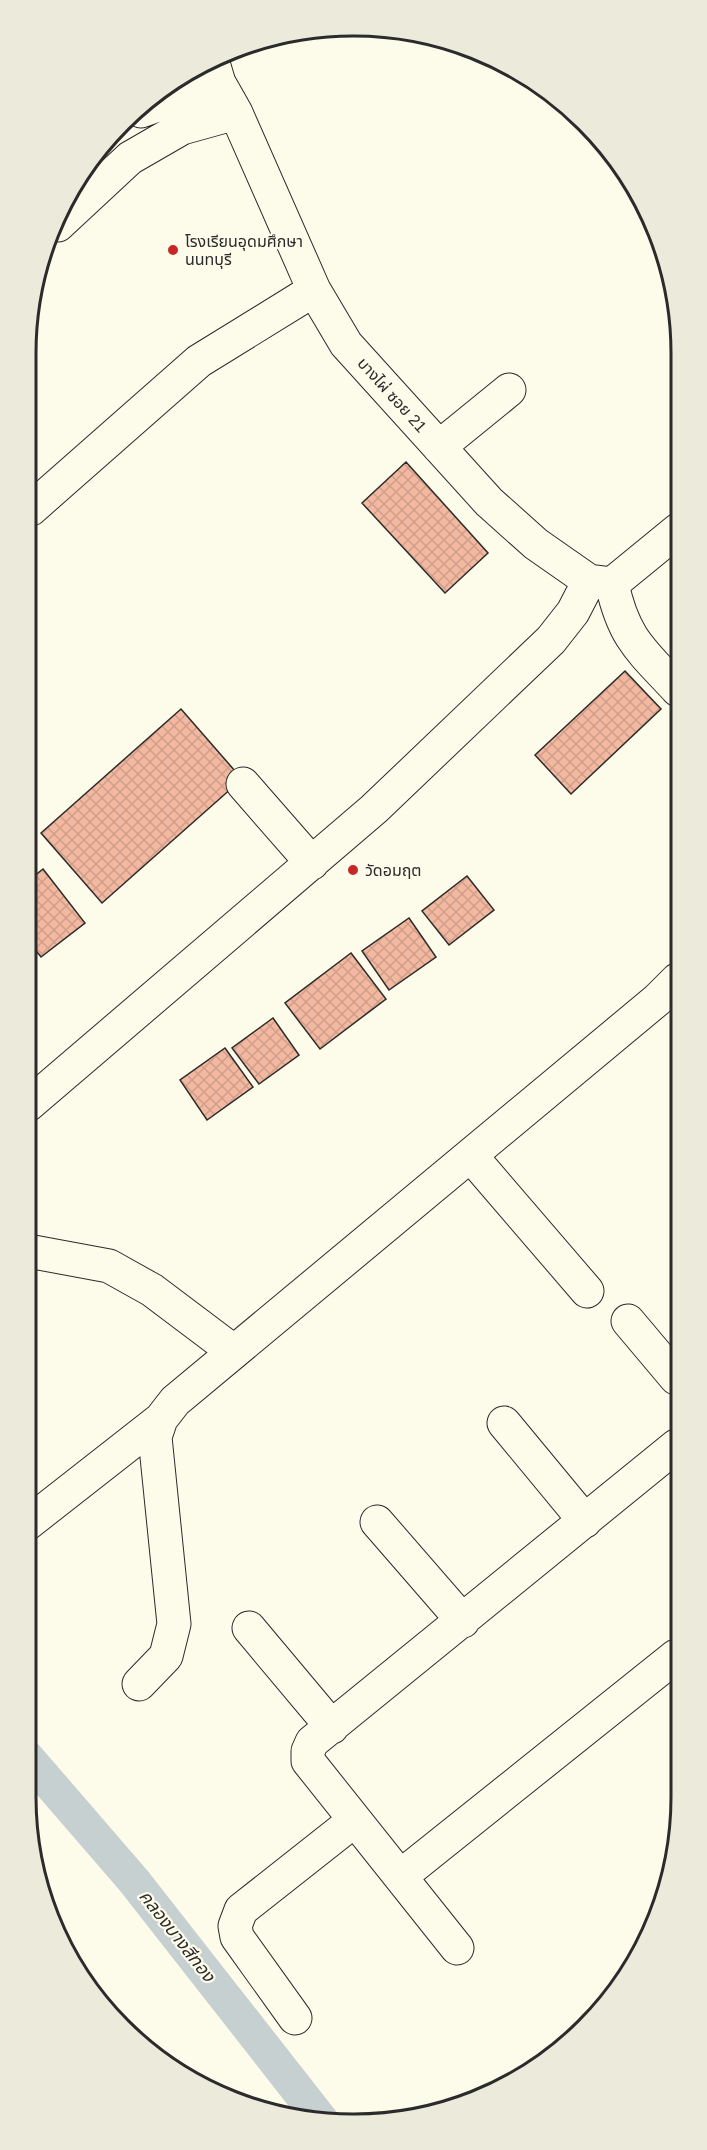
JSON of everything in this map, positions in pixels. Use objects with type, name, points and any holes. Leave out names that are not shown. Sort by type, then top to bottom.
[{"type":"street","points":[[163,100],[216,73]]},
{"type":"street","name":"บางไผ่ ซอย 21","points":[[216,73],[314,290],[346,344],[496,509],[536,544],[600,582]]},
{"type":"street","points":[[68,216],[130,158],[182,128],[236,113]]},
{"type":"street","points":[[36,505],[199,361],[314,290]]},
{"type":"street","points":[[439,447],[509,390]]},
{"type":"street","points":[[36,1098],[374,809],[550,640],[600,582],[671,535]]},
{"type":"street","points":[[600,582],[631,640],[671,683]]},
{"type":"street","points":[[243,784],[312,863]]},
{"type":"street","points":[[36,1517],[161,1419],[175,1401],[233,1351],[471,1156],[671,986]]},
{"type":"street","points":[[471,1156],[587,1291]]},
{"type":"street","points":[[36,1252],[109,1266],[152,1290],[233,1351]]},
{"type":"street","points":[[628,1321],[671,1372]]},
{"type":"street","points":[[139,1684],[166,1656],[174,1624],[155,1437],[161,1419]]},
{"type":"street","points":[[504,1423],[585,1521]]},
{"type":"street","points":[[457,1948],[308,1761],[308,1751],[312,1742],[585,1521],[671,1456]]},
{"type":"street","points":[[377,1522],[462,1621]]},
{"type":"street","points":[[249,1628],[332,1726]]},
{"type":"street","points":[[401,1876],[671,1660]]},
{"type":"street","points":[[295,2018],[237,1937],[235,1926],[241,1910],[355,1820]]},
{"type":"building","points":[[406,462],[488,553],[445,593],[362,503]]},
{"type":"building","points":[[625,671],[661,709],[571,794],[535,755]]},
{"type":"building","points":[[181,709],[242,779],[102,903],[41,833]]},
{"type":"building","points":[[43,869],[85,923],[41,957],[36,951],[36,874]]},
{"type":"building","points":[[467,876],[494,910],[449,945],[422,911]]},
{"type":"building","points":[[409,918],[436,957],[389,990],[362,951]]},
{"type":"building","points":[[351,953],[386,999],[320,1049],[285,1003]]},
{"type":"building","points":[[273,1018],[299,1055],[259,1084],[232,1048]]},
{"type":"building","points":[[225,1048],[253,1087],[207,1120],[180,1080]]},
{"type":"waterway","name":"คลองบางสีทอง","points":[[36,1768],[134,1881],[314,2111]]},
{"type":"place","name":"โรงเรียนอุดมศึกษา นนทบุรี","points":[[173,250]]},
{"type":"place","name":"วัดอมฤต","points":[[353,870]]}]
